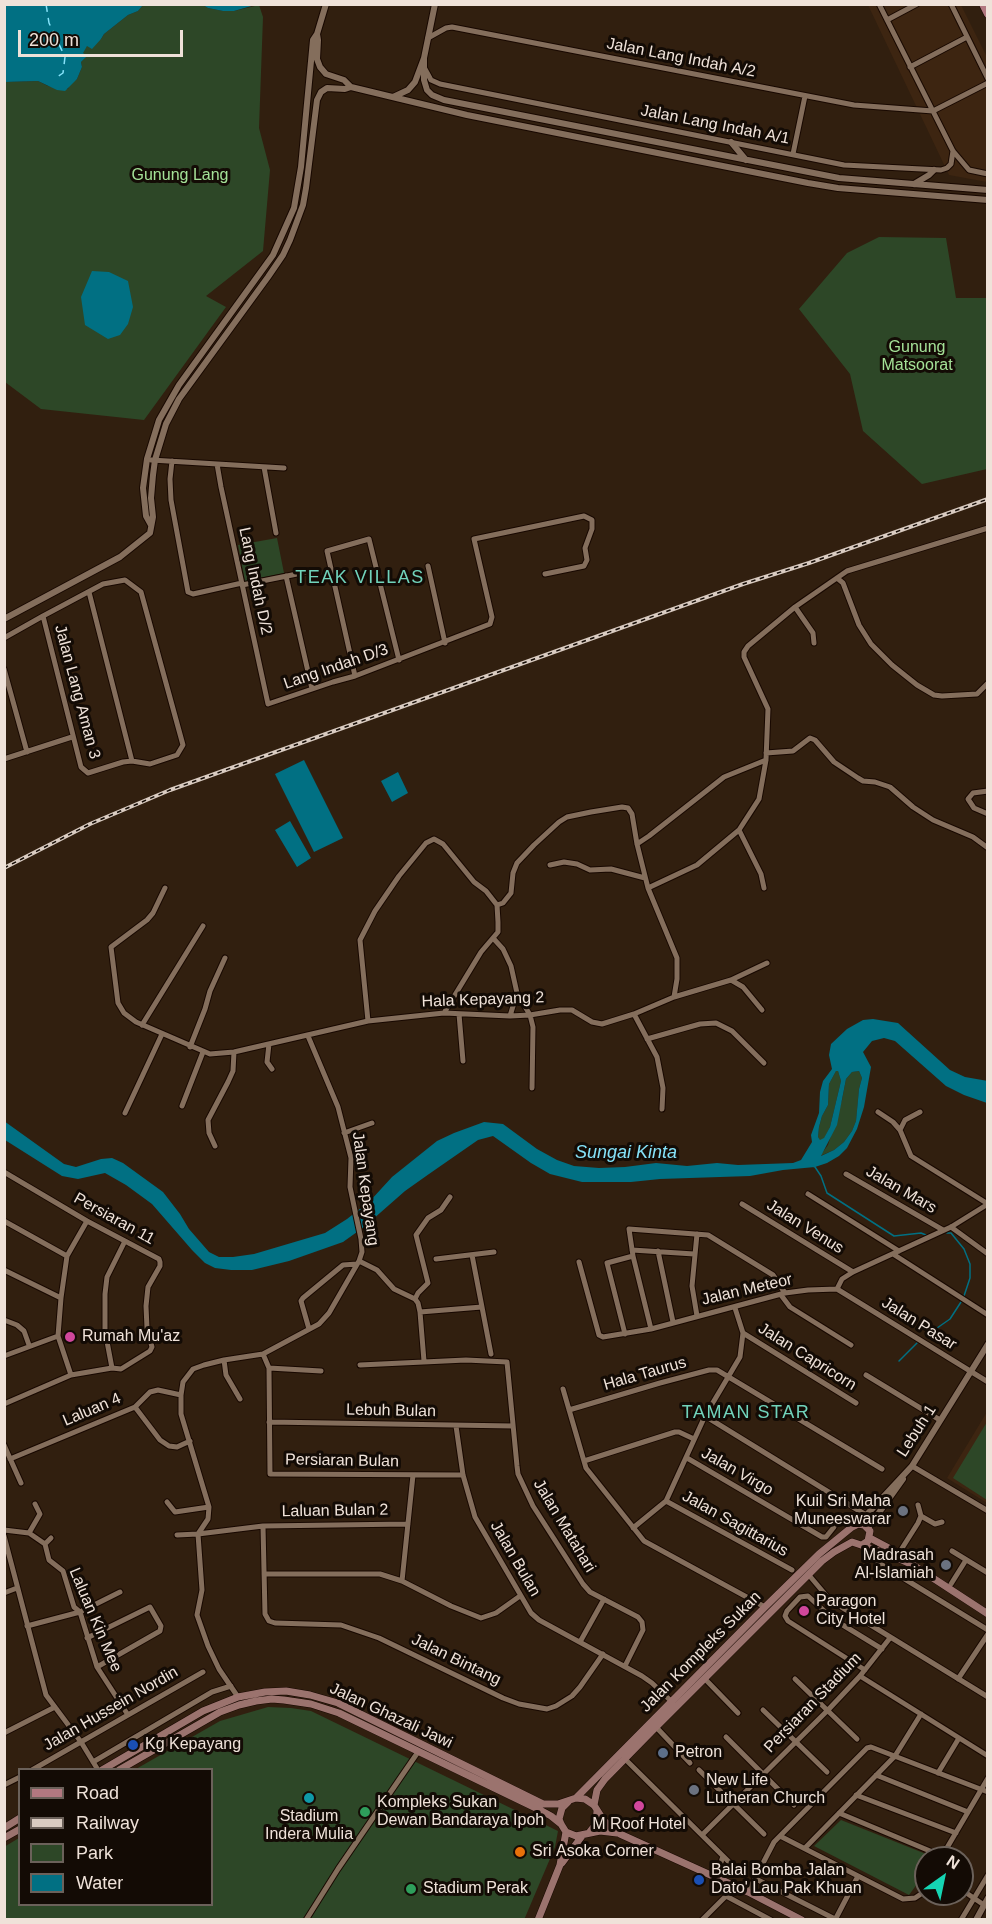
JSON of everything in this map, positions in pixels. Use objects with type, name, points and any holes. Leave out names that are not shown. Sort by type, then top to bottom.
[{"type":"main road","points":[[982,4],[987,14]]},
{"type":"main road","points":[[858,1524],[868,1528],[870,1538]]},
{"type":"main road","name":"Jalan Kompleks Sukan","points":[[573,1799],[765,1606],[819,1554],[858,1524]]},
{"type":"main road","points":[[850,1529],[848,1536],[852,1542],[913,1565],[987,1614]]},
{"type":"main road","points":[[870,1538],[951,1584],[987,1610]]},
{"type":"main road","points":[[862,1545],[870,1538]]},
{"type":"main road","name":"Jalan Kompleks Sukan","points":[[595,1808],[600,1785],[625,1759],[808,1574],[834,1552],[852,1542]]},
{"type":"main road","name":"Jalan Ghazali Jawi","points":[[103,1768],[203,1711],[238,1697],[285,1691],[338,1703],[543,1804],[558,1804],[573,1799]]},
{"type":"main road","points":[[238,1697],[243,1700],[272,1698]]},
{"type":"main road","name":"Jalan Ghazali Jawi","points":[[123,1768],[220,1712],[239,1705],[272,1698],[311,1704],[339,1713],[540,1810],[561,1824]]},
{"type":"main road","points":[[403,1735],[406,1740],[418,1747],[418,1752],[425,1749],[441,1756],[443,1754]]},
{"type":"main road","points":[[620,1834],[600,1831],[576,1836],[566,1832],[561,1824],[560,1813],[562,1808],[573,1799],[585,1799],[604,1821],[620,1834],[736,1886],[802,1920]]},
{"type":"main road","points":[[560,1865],[584,1835],[593,1830],[598,1817],[595,1808]]},
{"type":"main road","points":[[4,1828],[18,1819]]},
{"type":"main road","points":[[4,1838],[18,1830]]},
{"type":"main road","points":[[538,1920],[560,1865],[566,1832]]},
{"type":"street","points":[[151,525],[146,516],[143,498],[147,459],[153,434],[166,406],[273,255],[290,220],[300,175],[313,40],[326,4]]},
{"type":"street","points":[[393,97],[408,90],[412,85],[424,58],[435,4]]},
{"type":"street","points":[[879,4],[953,151],[966,168],[987,174]]},
{"type":"street","points":[[887,20],[917,4]]},
{"type":"street","points":[[933,111],[987,81],[951,4]]},
{"type":"street","name":"Jalan Lang Indah A/2","points":[[428,38],[452,27],[854,105],[933,111]]},
{"type":"street","points":[[317,34],[317,59],[322,71],[331,77],[344,80],[351,87],[467,115],[808,183],[838,188],[987,200]]},
{"type":"street","points":[[910,67],[967,37]]},
{"type":"street","name":"Jalan Lang Indah A/1","points":[[424,58],[424,83],[429,93],[435,97],[839,178],[987,190]]},
{"type":"street","name":"Jalan Lang Indah A/1","points":[[425,69],[431,80],[440,84],[844,165],[934,170]]},
{"type":"street","points":[[4,619],[120,557],[150,533],[153,517],[151,495],[155,460],[166,424],[176,404],[268,277],[291,240],[303,205],[318,96],[327,88],[351,87]]},
{"type":"street","points":[[793,154],[805,96]]},
{"type":"street","points":[[731,142],[747,161]]},
{"type":"street","points":[[914,184],[930,175],[934,170],[941,170],[949,166],[952,162],[953,151]]},
{"type":"street","points":[[147,459],[284,468]]},
{"type":"street","points":[[172,462],[171,500],[188,592],[193,594],[307,572]]},
{"type":"street","name":"Lang Indah D/2","points":[[218,464],[268,704]]},
{"type":"street","points":[[264,466],[276,533]]},
{"type":"street","name":"Lang Indah D/3","points":[[268,704],[355,676],[446,643],[490,624],[492,618],[474,539],[584,516],[592,520],[592,529],[585,548],[587,560],[584,566],[545,574]]},
{"type":"street","points":[[648,888],[697,865],[739,830],[759,799],[766,756],[768,709],[744,657],[748,646],[795,607],[847,571],[987,528]]},
{"type":"street","points":[[355,676],[327,551],[369,539],[399,660]]},
{"type":"street","points":[[428,566],[446,643]]},
{"type":"street","points":[[286,576],[312,689]]},
{"type":"street","points":[[837,578],[843,583],[859,625],[871,644],[887,661],[917,685],[935,695],[942,696],[977,694],[987,683]]},
{"type":"street","points":[[4,638],[43,616],[88,592],[103,584],[125,580],[141,592],[183,745],[177,755],[150,764],[132,761],[88,592]]},
{"type":"street","points":[[795,607],[813,633],[814,643]]},
{"type":"street","name":"Jalan Lang Aman 3","points":[[43,616],[81,767],[88,773],[132,761]]},
{"type":"street","points":[[4,669],[27,752]]},
{"type":"street","points":[[4,759],[72,736]]},
{"type":"street","points":[[637,844],[724,777],[766,756],[793,751],[810,738],[815,740],[834,762],[858,778],[890,788],[933,820],[973,837],[987,848]]},
{"type":"street","points":[[987,790],[973,793],[968,799],[974,808],[987,814]]},
{"type":"street","points":[[497,905],[503,903],[511,893],[513,873],[517,863],[559,822],[567,817],[622,807],[628,808],[632,814],[648,888],[677,958],[674,997]]},
{"type":"street","points":[[739,830],[760,874],[764,888]]},
{"type":"street","points":[[368,1021],[360,940],[375,910],[399,876],[426,843],[434,839],[443,844],[474,882],[486,891],[497,905],[498,932],[481,952],[444,1013]]},
{"type":"street","points":[[550,865],[564,862],[577,864],[590,870],[611,869],[645,878]]},
{"type":"street","name":"Hala Kepayang 2","points":[[165,888],[147,920],[111,946],[120,1009],[142,1025],[210,1054],[234,1052],[368,1021],[444,1013],[510,1016],[572,1010],[592,1022],[602,1024],[634,1014],[674,997],[731,980],[766,963]]},
{"type":"street","points":[[142,1025],[203,926]]},
{"type":"street","points":[[493,938],[511,966],[517,993],[530,1015],[532,1088]]},
{"type":"street","points":[[190,1047],[210,991],[225,958]]},
{"type":"street","points":[[731,980],[743,987],[762,1010]]},
{"type":"street","points":[[510,1016],[517,993]]},
{"type":"street","points":[[459,1014],[463,1061]]},
{"type":"street","points":[[634,1014],[657,1057],[663,1088],[662,1109]]},
{"type":"street","points":[[647,1039],[700,1024],[716,1023],[732,1031],[764,1063]]},
{"type":"street","points":[[124,1113],[162,1034]]},
{"type":"street","name":"Jalan Kepayang","points":[[181,1395],[183,1382],[194,1369],[224,1360],[263,1354],[318,1323],[329,1313],[362,1252],[362,1239],[352,1197],[351,1158],[338,1107],[308,1036]]},
{"type":"street","points":[[269,1044],[267,1062],[272,1069]]},
{"type":"street","points":[[182,1106],[203,1052]]},
{"type":"street","points":[[215,1146],[209,1132],[208,1120],[233,1071],[234,1052]]},
{"type":"street","points":[[837,1289],[842,1280],[853,1272],[951,1227],[987,1204],[913,1158],[900,1131],[878,1112]]},
{"type":"street","points":[[900,1131],[905,1120],[920,1112]]},
{"type":"street","points":[[344,1133],[372,1123]]},
{"type":"street","name":"Persiaran 11","points":[[4,1172],[87,1221],[159,1259],[160,1266],[148,1287],[146,1306],[147,1328],[152,1347],[150,1351],[120,1369],[112,1368]]},
{"type":"street","name":"Jalan Mars","points":[[846,1174],[943,1230]]},
{"type":"street","points":[[808,1194],[899,1251]]},
{"type":"street","points":[[415,1299],[428,1283],[416,1235],[428,1218],[441,1210],[450,1197]]},
{"type":"street","name":"Jalan Venus","points":[[742,1204],[853,1272]]},
{"type":"street","points":[[4,1221],[67,1256]]},
{"type":"street","points":[[71,1375],[58,1336],[61,1298],[67,1256],[87,1221]]},
{"type":"street","points":[[951,1227],[987,1254]]},
{"type":"street","points":[[651,1329],[629,1229],[697,1234],[714,1238],[773,1275],[790,1307],[850,1345]]},
{"type":"street","points":[[697,1234],[692,1286],[697,1316]]},
{"type":"street","points":[[4,1404],[71,1375],[112,1368],[105,1331],[106,1277],[125,1241]]},
{"type":"street","points":[[625,1334],[607,1263],[633,1253],[658,1251],[694,1254]]},
{"type":"street","points":[[658,1251],[674,1322]]},
{"type":"street","points":[[436,1259],[494,1252]]},
{"type":"street","points":[[893,1254],[987,1315]]},
{"type":"street","points":[[472,1255],[491,1354]]},
{"type":"street","points":[[309,1329],[301,1301],[303,1298],[343,1265],[358,1262],[377,1270],[394,1288],[415,1299],[420,1312],[424,1361],[360,1365]]},
{"type":"street","name":"Jalan Meteor","points":[[579,1262],[599,1335],[603,1337],[651,1329],[783,1294],[837,1289]]},
{"type":"street","points":[[4,1270],[61,1298]]},
{"type":"street","name":"Jalan Pasar","points":[[837,1289],[987,1382]]},
{"type":"street","points":[[420,1312],[482,1307]]},
{"type":"street","points":[[633,1527],[666,1501],[705,1416],[740,1357],[743,1333],[735,1308]]},
{"type":"street","points":[[4,1320],[17,1325],[24,1331],[29,1345]]},
{"type":"street","name":"Jalan Capricorn","points":[[743,1333],[856,1403]]},
{"type":"street","points":[[4,1356],[58,1336]]},
{"type":"street","name":"Lebuh 1","points":[[858,1524],[912,1466],[987,1344]]},
{"type":"street","name":"Persiaran Bulan","points":[[263,1354],[269,1368],[270,1474],[463,1475]]},
{"type":"street","points":[[224,1360],[226,1375],[240,1399]]},
{"type":"street","name":"Jalan Matahari","points":[[424,1361],[507,1362],[518,1474],[533,1506],[590,1592],[638,1617],[644,1624],[625,1666]]},
{"type":"street","points":[[269,1368],[321,1371]]},
{"type":"street","name":"Hala Taurus","points":[[569,1410],[709,1370],[717,1370],[728,1376]]},
{"type":"street","points":[[866,1375],[940,1420]]},
{"type":"street","points":[[728,1376],[882,1469]]},
{"type":"street","points":[[563,1389],[586,1468],[644,1541],[765,1606]]},
{"type":"street","name":"Laluan 4","points":[[10,1459],[135,1407],[150,1392],[158,1390],[181,1395]]},
{"type":"street","points":[[181,1395],[182,1414],[209,1507],[208,1519],[198,1534],[202,1590],[197,1614],[211,1654],[238,1697]]},
{"type":"street","points":[[135,1407],[160,1440],[169,1446],[177,1447],[190,1441]]},
{"type":"street","points":[[705,1416],[866,1515]]},
{"type":"street","name":"Lebuh Bulan","points":[[269,1422],[513,1426]]},
{"type":"street","name":"Jalan Bulan","points":[[456,1426],[463,1475],[475,1517],[531,1612],[538,1620],[625,1666],[652,1683],[671,1701]]},
{"type":"street","points":[[584,1461],[675,1432],[694,1439]]},
{"type":"street","points":[[4,1445],[21,1483]]},
{"type":"street","name":"Jalan Virgo","points":[[687,1458],[822,1537],[826,1537],[834,1527]]},
{"type":"street","points":[[868,1528],[898,1489],[912,1466],[987,1511]]},
{"type":"street","points":[[402,1581],[412,1475]]},
{"type":"street","name":"Jalan Sagittarius","points":[[666,1501],[792,1570]]},
{"type":"street","points":[[166,1502],[175,1512],[209,1507]]},
{"type":"street","points":[[29,1533],[40,1514],[35,1504]]},
{"type":"street","points":[[900,1553],[921,1516],[918,1505]]},
{"type":"street","points":[[921,1516],[935,1524],[942,1522]]},
{"type":"street","name":"Laluan Bulan 2","points":[[177,1535],[263,1526],[408,1524]]},
{"type":"street","points":[[263,1526],[264,1574],[380,1574],[402,1581],[451,1606],[481,1618],[496,1613],[520,1596]]},
{"type":"street","points":[[4,1530],[29,1533],[45,1544],[51,1538]]},
{"type":"street","points":[[4,1536],[46,1695],[98,1768]]},
{"type":"street","name":"Laluan Kin Mee","points":[[45,1544],[49,1560],[63,1571],[74,1607],[80,1612],[97,1667],[128,1715]]},
{"type":"street","points":[[952,1551],[987,1574]]},
{"type":"street","points":[[951,1584],[966,1560]]},
{"type":"street","points":[[877,1562],[987,1632],[958,1679]]},
{"type":"street","name":"Jalan Bintang","points":[[264,1574],[265,1614],[269,1621],[341,1624],[379,1638],[519,1704],[547,1708],[556,1706],[572,1696],[603,1654]]},
{"type":"street","points":[[808,1574],[830,1600],[987,1697]]},
{"type":"street","points":[[4,1593],[17,1588]]},
{"type":"street","points":[[27,1626],[80,1612],[120,1592]]},
{"type":"street","points":[[865,1670],[788,1621],[785,1616],[787,1611],[800,1598],[805,1596],[810,1598],[833,1619],[882,1649]]},
{"type":"street","points":[[580,1642],[604,1599]]},
{"type":"street","points":[[823,1610],[830,1600]]},
{"type":"street","points":[[87,1638],[150,1607],[161,1626],[160,1631],[97,1667]]},
{"type":"street","name":"Persiaran Stadium","points":[[702,1835],[828,1710],[860,1676],[890,1638]]},
{"type":"street","name":"Jalan Hussein Nordin","points":[[36,1768],[202,1672]]},
{"type":"street","points":[[860,1676],[987,1756]]},
{"type":"street","points":[[705,1679],[738,1713]]},
{"type":"street","points":[[795,1679],[857,1739]]},
{"type":"street","points":[[93,1762],[212,1692],[231,1686]]},
{"type":"street","points":[[4,1733],[55,1707]]},
{"type":"street","points":[[763,1710],[827,1772]]},
{"type":"street","points":[[805,1848],[895,1756],[921,1714]]},
{"type":"street","points":[[656,1727],[690,1763]]},
{"type":"street","points":[[726,1737],[794,1805]]},
{"type":"street","points":[[938,1773],[959,1738]]},
{"type":"street","points":[[748,1892],[774,1842],[869,1747],[987,1792]]},
{"type":"street","points":[[306,1920],[418,1752]]},
{"type":"street","points":[[625,1759],[735,1868]]},
{"type":"street","points":[[699,1770],[764,1834]]},
{"type":"street","points":[[876,1775],[968,1812]]},
{"type":"street","points":[[4,1785],[18,1778]]},
{"type":"street","points":[[948,1846],[987,1778]]},
{"type":"street","points":[[856,1795],[956,1833]]},
{"type":"street","points":[[839,1813],[916,1846]]},
{"type":"street","points":[[780,1836],[908,1900],[914,1898]]},
{"type":"street","points":[[716,1878],[723,1856]]},
{"type":"street","points":[[976,1920],[986,1902],[974,1897],[987,1875]]},
{"type":"street","points":[[756,1879],[836,1919],[858,1876]]},
{"type":"street","points":[[702,1920],[736,1886]]},
{"type":"street","points":[[726,1896],[771,1920]]},
{"type":"street","points":[[962,1920],[969,1906]]},
{"type":"shaded area","points":[[868,5],[961,5],[987,57],[987,182],[949,175]]},
{"type":"shaded area","points":[[987,1412],[987,1503],[947,1478]]},
{"type":"green space","name":"Gunung Lang","points":[[143,5],[203,5],[223,11],[234,11],[259,5],[263,17],[259,128],[270,170],[263,251],[206,296],[226,307],[144,420],[41,409],[5,382],[5,82],[38,81],[48,86],[68,89],[69,85],[77,79],[82,67],[81,62],[85,58],[82,53],[87,45],[101,39],[104,34],[128,15],[138,11]]},
{"type":"green space","name":"Gunung Matsoorat","points":[[879,237],[946,238],[956,298],[987,298],[987,469],[922,484],[863,431],[850,374],[799,309],[847,253]]},
{"type":"green space","points":[[277,538],[284,573],[245,581],[238,545]]},
{"type":"green space","points":[[836,1071],[841,1081],[830,1127],[824,1139],[820,1141],[819,1127],[828,1105],[829,1084]]},
{"type":"green space","points":[[859,1071],[862,1078],[856,1121],[852,1131],[834,1150],[820,1156],[828,1145],[846,1079],[852,1072]]},
{"type":"green space","points":[[987,1422],[987,1500],[953,1478]]},
{"type":"green space","name":"Kompleks Sukan Dewan Bandaraya Ipoh","points":[[268,1707],[311,1711],[558,1831],[555,1847],[524,1920],[5,1919],[4,1847],[18,1839],[18,1906],[213,1906],[213,1768],[138,1768],[220,1721]]},
{"type":"green space","points":[[841,1820],[914,1849],[914,1888],[909,1895],[814,1846]]},
{"type":"water","points":[[4,5],[143,5],[138,11],[128,15],[104,34],[92,49],[87,46],[83,53],[87,56],[81,62],[82,67],[77,79],[65,91],[57,90],[38,81],[5,82]]},
{"type":"water","points":[[203,5],[255,5],[234,11],[223,11]]},
{"type":"water","points":[[92,271],[109,272],[128,281],[133,307],[128,324],[120,335],[108,339],[85,325],[81,297]]},
{"type":"water","points":[[304,760],[343,838],[314,852],[275,774]]},
{"type":"water","points":[[398,772],[408,793],[392,802],[381,781]]},
{"type":"water","points":[[290,821],[311,858],[297,867],[275,830]]},
{"type":"water","name":"Sungai Kinta","points":[[873,1019],[898,1023],[950,1070],[965,1077],[988,1081],[987,1103],[946,1086],[895,1041],[884,1038],[872,1041],[863,1052],[871,1067],[864,1107],[857,1129],[847,1148],[827,1163],[815,1167],[750,1176],[582,1182],[550,1174],[493,1136],[478,1140],[429,1174],[343,1242],[289,1261],[252,1270],[215,1268],[205,1263],[152,1204],[105,1173],[78,1179],[62,1176],[5,1140],[4,1121],[64,1164],[76,1167],[112,1158],[123,1163],[163,1192],[189,1229],[209,1252],[219,1257],[233,1257],[254,1254],[325,1233],[370,1201],[392,1177],[437,1141],[484,1122],[503,1124],[537,1149],[574,1166],[599,1168],[656,1163],[687,1166],[717,1163],[738,1165],[793,1163],[801,1160],[812,1142],[811,1135],[819,1113],[823,1081],[832,1069],[829,1055],[831,1044],[847,1029],[863,1020]],"holes":[[[836,1071],[841,1081],[830,1127],[824,1138],[820,1140],[819,1127],[828,1105],[829,1084]],[[859,1071],[862,1078],[856,1121],[852,1131],[844,1142],[821,1156],[837,1125],[846,1079],[852,1072]]]},
{"type":"waterway","points":[[813,1166],[821,1176],[827,1193],[894,1236],[921,1233],[926,1235]]},
{"type":"waterway","points":[[947,1233],[951,1233],[964,1249],[970,1264],[970,1278],[964,1296]]},
{"type":"waterway","points":[[927,1335],[950,1319],[961,1302]]},
{"type":"waterway","points":[[899,1361],[917,1343]]},
{"type":"ferry route","points":[[46,4],[49,23],[65,57],[63,73],[54,79]]},
{"type":"railway","points":[[4,868],[90,824],[170,790],[743,584],[988,499]]},
{"type":"place","name":"Rumah Mu'az","points":[[70,1337]]},
{"type":"place","name":"Kuil Sri Maha Muneeswarar","points":[[903,1511]]},
{"type":"place","name":"Madrasah Al-Islamiah","points":[[946,1565]]},
{"type":"place","name":"Paragon City Hotel","points":[[804,1611]]},
{"type":"place","name":"Kg Kepayang","points":[[133,1745]]},
{"type":"place","name":"Petron","points":[[663,1753]]},
{"type":"place","name":"New Life Lutheran Church","points":[[694,1790]]},
{"type":"place","name":"Stadium Indera Mulia","points":[[309,1798]]},
{"type":"place","name":"M Roof Hotel","points":[[639,1806]]},
{"type":"place","name":"Kompleks Sukan Dewan Bandaraya Ipoh","points":[[365,1812]]},
{"type":"place","name":"Sri Asoka Corner","points":[[520,1852]]},
{"type":"place","name":"Balai Bomba Jalan Dato' Lau Pak Khuan","points":[[699,1880]]},
{"type":"place","name":"Stadium Perak","points":[[411,1889]]},
{"type":"district","name":"TEAK VILLAS","points":[[360,578]]},
{"type":"district","name":"TAMAN STAR","points":[[746,1413]]}]
